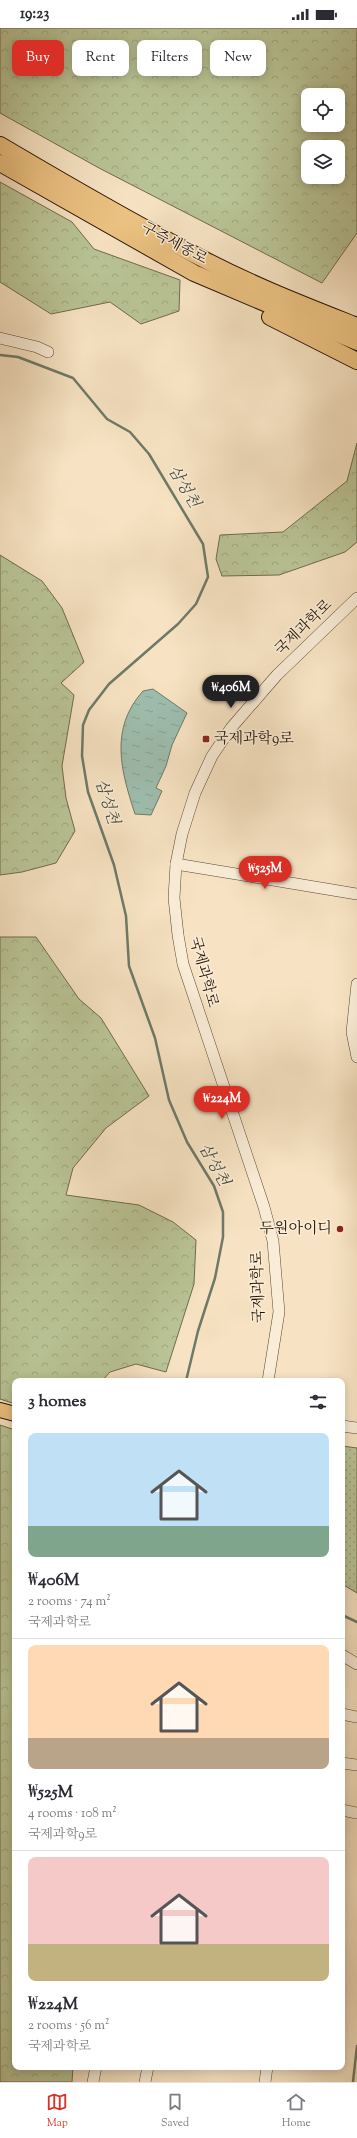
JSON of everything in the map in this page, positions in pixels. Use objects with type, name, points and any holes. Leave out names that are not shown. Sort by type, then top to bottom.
[{"type":"highway","name":"구즉세종로","points":[[0,145],[111,210],[202,259],[274,293],[357,326]]},
{"type":"highway","name":"구즉세종로","points":[[0,163],[194,273],[357,342]]},
{"type":"highway","points":[[202,259],[357,315]]},
{"type":"highway","points":[[194,273],[266,315],[357,361]]},
{"type":"main road","points":[[0,1410],[12,1413]]},
{"type":"street","points":[[0,338],[36,347],[48,352]]},
{"type":"street","name":"국제과학로","points":[[268,1378],[279,1312],[273,1241],[264,1207],[183,964],[174,898],[176,864],[182,834],[195,793],[212,756],[231,728],[277,675],[357,598]]},
{"type":"street","points":[[176,864],[357,894]]},
{"type":"street","points":[[357,984],[352,1032],[357,1057]]},
{"type":"street","points":[[345,1426],[357,1428]]},
{"type":"street","points":[[345,1660],[357,1664]]},
{"type":"street","points":[[345,1715],[357,1717]]},
{"type":"street","points":[[345,1764],[357,1766]]},
{"type":"street","points":[[345,1811],[357,1813]]},
{"type":"street","points":[[93,2082],[95,2070]]},
{"type":"street","points":[[145,2082],[147,2070]]},
{"type":"street","points":[[265,2082],[267,2070]]},
{"type":"green space","points":[[0,28],[357,28],[357,233],[322,283],[99,168],[0,113]]},
{"type":"green space","points":[[0,182],[72,222],[94,249],[180,280],[179,311],[141,324],[110,302],[51,314],[0,282]]},
{"type":"green space","points":[[357,443],[357,542],[345,552],[279,575],[222,576],[216,559],[220,535],[283,532],[347,481]]},
{"type":"green space","points":[[0,555],[42,581],[62,608],[84,662],[61,683],[74,695],[62,766],[66,798],[75,831],[56,863],[22,872],[0,875]]},
{"type":"green space","points":[[0,937],[36,937],[79,999],[101,1018],[149,1096],[106,1128],[73,1168],[66,1195],[139,1205],[173,1222],[196,1240],[194,1284],[166,1372],[136,1364],[110,1372],[105,1378],[12,1378],[12,1403],[0,1399]]},
{"type":"green space","points":[[0,1425],[12,1429],[12,2070],[73,2070],[72,2082],[0,2082]]},
{"type":"green space","points":[[345,1446],[357,1448],[357,1593],[345,1586]]},
{"type":"water","points":[[153,689],[187,713],[172,745],[166,766],[156,788],[162,791],[151,815],[135,814],[122,766],[122,735],[125,720],[132,705],[143,691]]},
{"type":"waterway","name":"삼성천","points":[[0,355],[18,357],[73,378],[107,419],[130,432],[149,454],[203,544],[208,577],[196,604],[178,624],[109,684],[89,710],[83,725],[82,756],[88,792],[114,865],[126,916],[129,966],[155,1038],[169,1100],[187,1142],[214,1186],[223,1212],[223,1237],[215,1278],[198,1331],[187,1378]]},
{"type":"waterway","name":"삼성천","points":[[345,1616],[357,1622]]},
{"type":"waterway","name":"삼성천","points":[[353,2082],[357,2046]]},
{"type":"place","name":"국제과학9로","points":[[206,739]]},
{"type":"place","name":"두원아이디","points":[[340,1229]]}]
